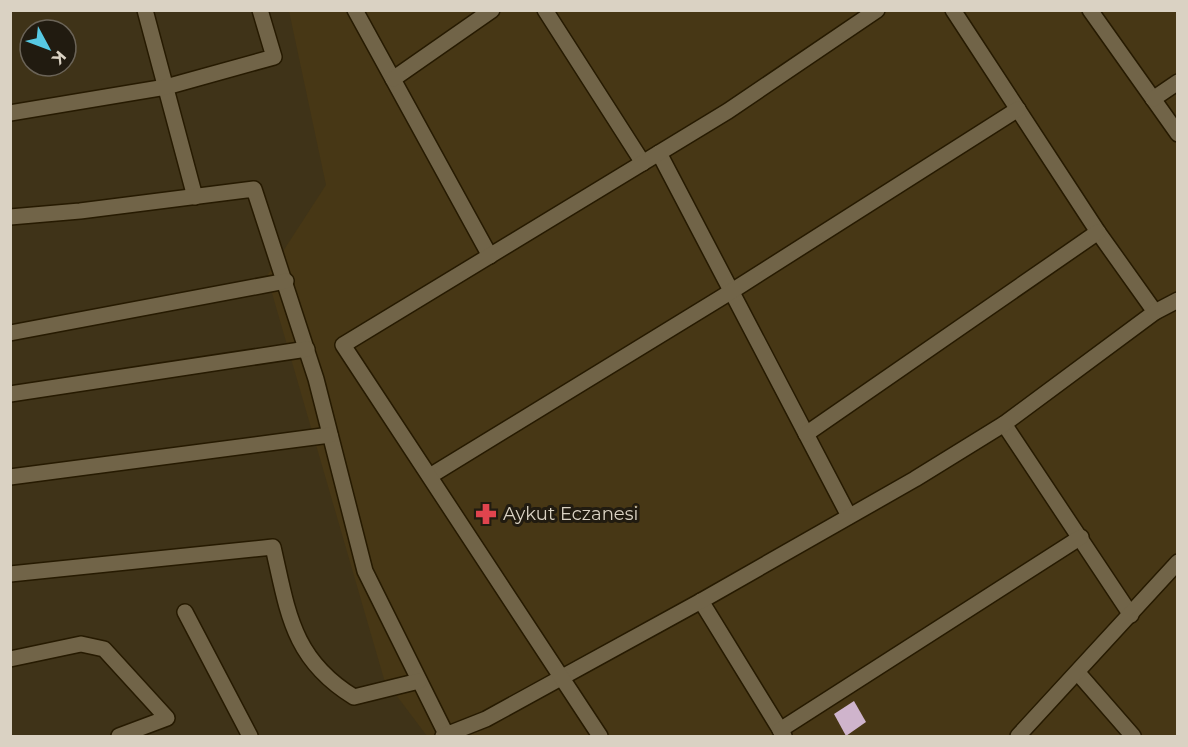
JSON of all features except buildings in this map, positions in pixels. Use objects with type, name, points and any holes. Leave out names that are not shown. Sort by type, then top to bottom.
[{"type":"street","points":[[145,10],[195,196]]},
{"type":"street","points":[[10,112],[166,87],[274,57],[260,10]]},
{"type":"street","points":[[355,10],[490,256]]},
{"type":"street","points":[[393,79],[492,10]]},
{"type":"street","points":[[545,10],[643,163]]},
{"type":"street","points":[[600,736],[343,345],[728,111],[877,10]]},
{"type":"street","points":[[953,10],[1098,232],[1155,312]]},
{"type":"street","points":[[1090,10],[1178,134]]},
{"type":"street","points":[[1153,99],[1178,82]]},
{"type":"street","points":[[430,476],[732,291],[1018,109]]},
{"type":"street","points":[[659,153],[849,516]]},
{"type":"street","points":[[10,217],[80,211],[254,189],[307,349],[365,571],[445,736],[486,719],[701,601],[1004,424],[1155,312],[1178,300]]},
{"type":"street","points":[[806,434],[1098,232]]},
{"type":"street","points":[[10,333],[286,281]]},
{"type":"street","points":[[10,394],[307,349]]},
{"type":"street","points":[[1004,424],[1131,615]]},
{"type":"street","points":[[10,477],[330,435]]},
{"type":"street","points":[[701,601],[782,733],[1081,537]]},
{"type":"street","points":[[10,574],[273,547],[287,609],[301,647],[332,684],[354,697],[419,681]]},
{"type":"street","points":[[1018,736],[1178,562]]},
{"type":"street","points":[[185,612],[250,736]]},
{"type":"street","points":[[10,659],[81,644],[104,649],[167,718],[119,736]]},
{"type":"street","points":[[1078,673],[1133,736]]},
{"type":"shaded area","points":[[289,11],[1177,11],[1177,736],[427,736],[384,679],[267,276],[326,185]]},
{"type":"place","name":"Aykut Eczanesi","points":[[486,514]]}]
